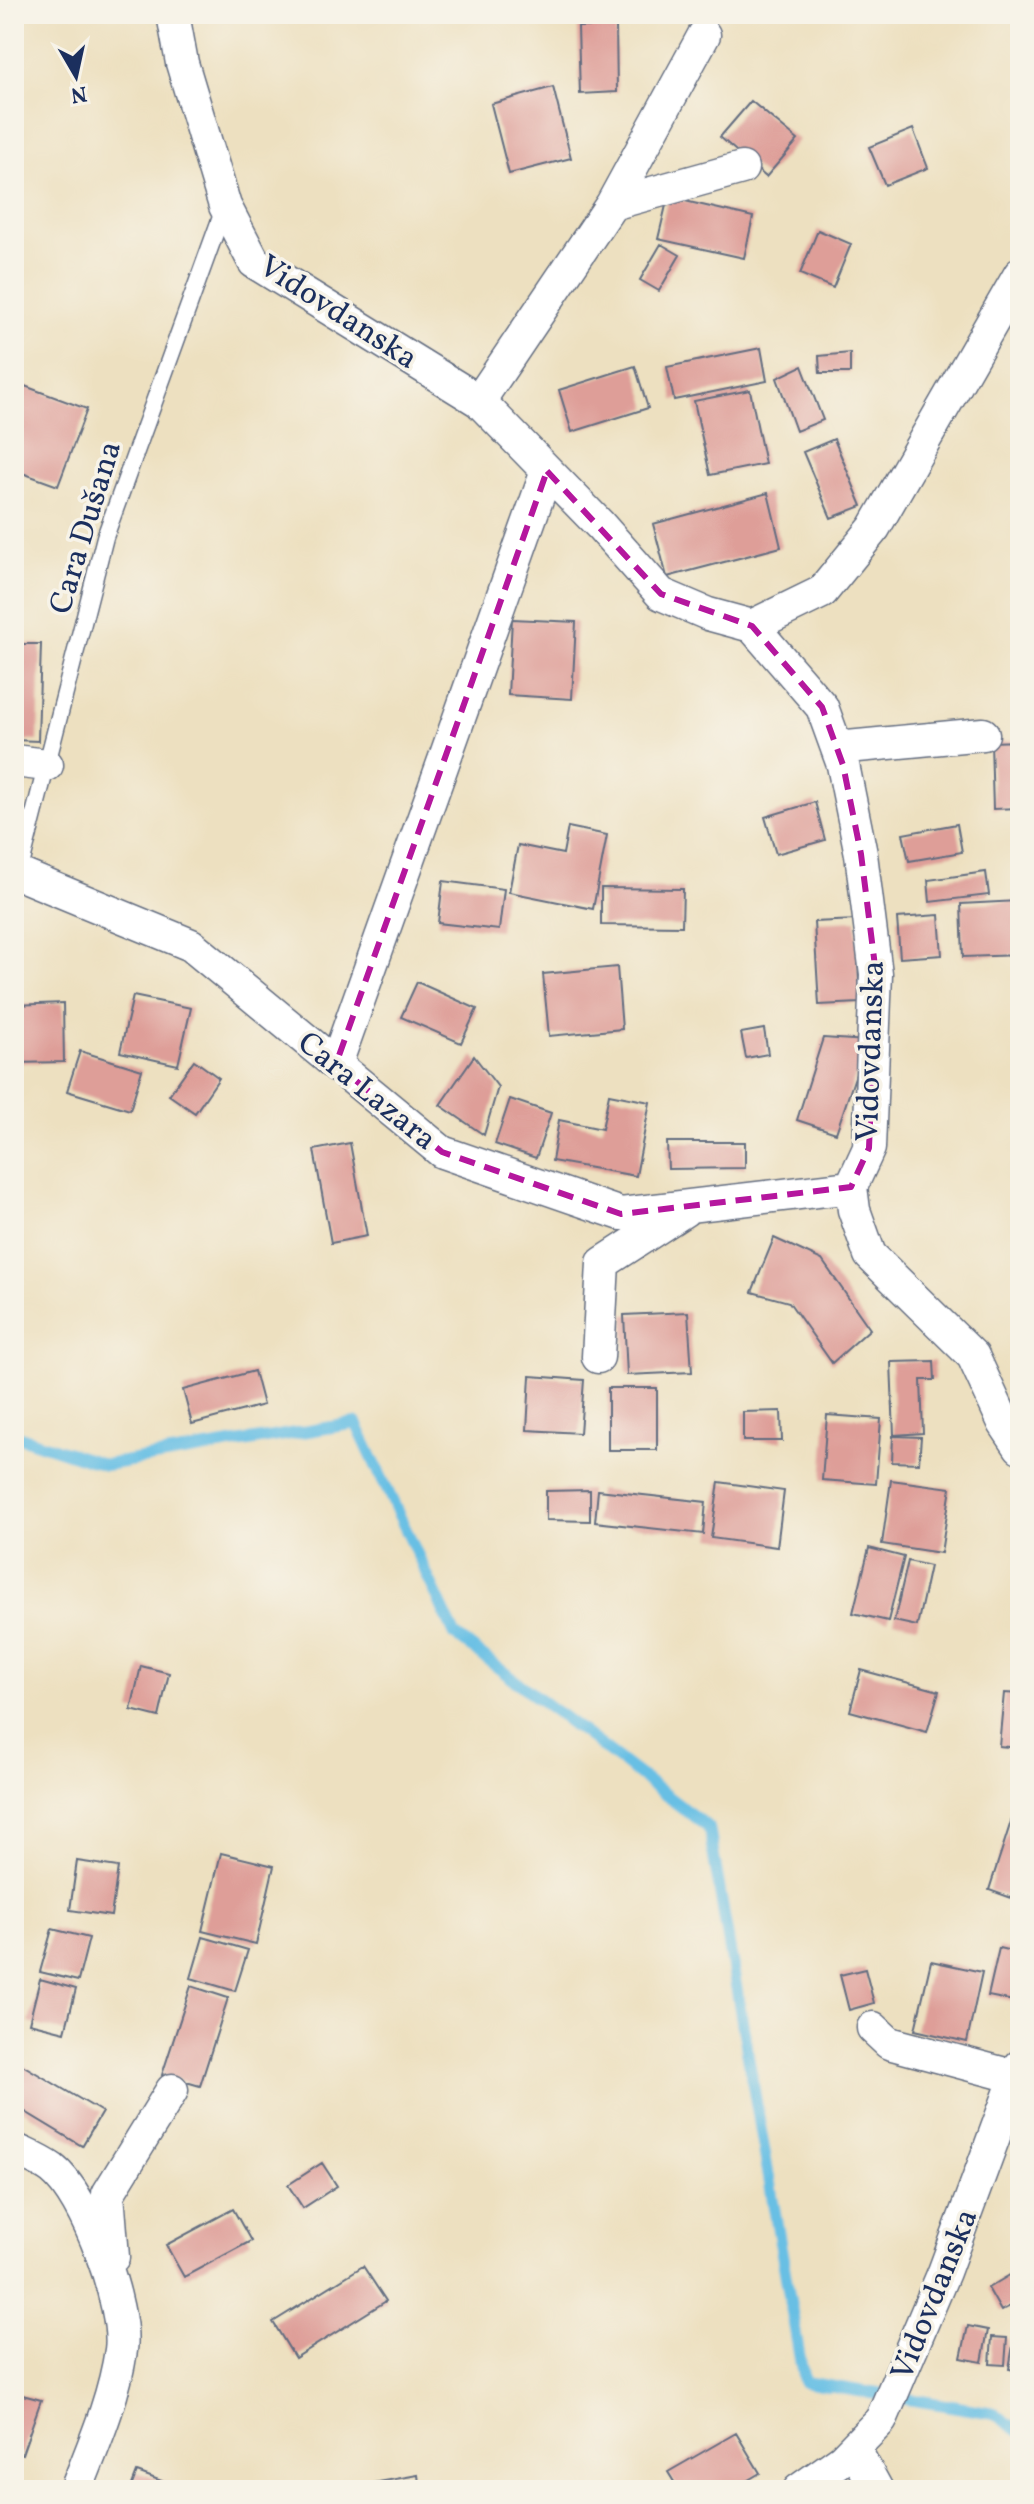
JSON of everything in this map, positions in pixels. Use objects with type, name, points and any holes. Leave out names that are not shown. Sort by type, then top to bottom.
[{"type":"street","name":"Vidovdanska","points":[[173,14],[182,63],[225,206],[254,262],[479,401],[661,594],[708,614],[752,626],[822,707],[843,765],[861,854],[876,974],[869,1148],[851,1187],[854,1210],[870,1255],[973,1356],[1004,1423],[1020,1447]]},
{"type":"street","points":[[479,401],[612,204],[704,35]]},
{"type":"street","points":[[612,204],[742,168]]},
{"type":"street","points":[[752,626],[822,592],[874,528],[1020,274]]},
{"type":"street","points":[[336,1064],[547,471]]},
{"type":"street","points":[[837,748],[983,734]]},
{"type":"street","points":[[14,761],[47,765]]},
{"type":"street","name":"Cara Lazara","points":[[17,872],[191,945],[442,1152],[621,1214],[851,1187]]},
{"type":"street","points":[[598,1357],[603,1263],[691,1206]]},
{"type":"street","points":[[873,2028],[889,2043],[1018,2072]]},
{"type":"street","name":"Vidovdanska","points":[[799,2490],[854,2448],[881,2420],[944,2272],[1018,2072]]},
{"type":"street","points":[[76,2490],[113,2393],[122,2346],[108,2194],[172,2090]]},
{"type":"street","points":[[14,2149],[54,2170],[75,2199],[106,2264],[116,2304]]},
{"type":"street","points":[[854,2448],[877,2490]]},
{"type":"lane","name":"Cara Dušana","points":[[17,872],[105,537],[225,206]]},
{"type":"highlighted area","points":[[547,471],[661,594],[752,626],[822,707],[843,765],[861,854],[876,974],[869,1148],[851,1187],[621,1214],[442,1152],[336,1064]]},
{"type":"building","points":[[616,26],[617,92],[580,94],[578,27]]},
{"type":"building","points":[[553,87],[571,158],[509,174],[491,104]]},
{"type":"building","points":[[751,101],[798,140],[766,177],[720,137]]},
{"type":"building","points":[[913,129],[928,168],[885,185],[869,147]]},
{"type":"building","points":[[668,197],[753,217],[744,258],[658,239]]},
{"type":"building","points":[[818,230],[851,244],[833,288],[800,274]]},
{"type":"building","points":[[661,244],[680,255],[659,291],[640,280]]},
{"type":"building","points":[[761,348],[767,381],[674,400],[667,367]]},
{"type":"building","points":[[850,353],[850,373],[820,373],[819,356]]},
{"type":"building","points":[[635,366],[648,408],[572,432],[559,390]]},
{"type":"building","points":[[802,366],[823,420],[796,431],[777,378]]},
{"type":"building","points":[[22,385],[87,409],[58,486],[14,470],[14,406]]},
{"type":"building","points":[[750,390],[765,464],[710,475],[694,401]]},
{"type":"building","points":[[834,439],[862,506],[831,518],[803,452]]},
{"type":"building","points":[[768,493],[781,547],[667,577],[653,524]]},
{"type":"building","points":[[512,619],[576,622],[572,699],[508,695]]},
{"type":"building","points":[[14,644],[41,644],[38,741],[14,740]]},
{"type":"building","points":[[1020,741],[1020,808],[993,809],[991,742]]},
{"type":"building","points":[[815,802],[825,840],[776,854],[765,817]]},
{"type":"building","points":[[957,824],[962,852],[909,861],[903,834]]},
{"type":"building","points":[[568,827],[607,835],[593,909],[509,892],[518,845],[563,854]]},
{"type":"building","points":[[986,872],[989,895],[930,902],[928,880]]},
{"type":"building","points":[[443,881],[504,889],[499,930],[438,923]]},
{"type":"building","points":[[601,888],[683,889],[682,926],[601,925]]},
{"type":"building","points":[[1018,901],[1020,955],[963,957],[961,904]]},
{"type":"building","points":[[939,915],[942,955],[900,958],[897,918]]},
{"type":"building","points":[[856,920],[860,1003],[819,1005],[814,922]]},
{"type":"building","points":[[617,967],[622,1029],[549,1036],[543,974]]},
{"type":"building","points":[[417,982],[477,1009],[461,1043],[401,1017]]},
{"type":"building","points":[[133,996],[191,1008],[178,1065],[120,1052]]},
{"type":"building","points":[[63,1003],[64,1062],[14,1063],[14,1005]]},
{"type":"building","points":[[764,1029],[768,1054],[746,1058],[741,1033]]},
{"type":"building","points":[[823,1038],[867,1041],[836,1133],[797,1120]]},
{"type":"building","points":[[80,1051],[142,1070],[130,1110],[67,1091]]},
{"type":"building","points":[[474,1056],[498,1087],[484,1135],[440,1105]]},
{"type":"building","points":[[194,1060],[219,1078],[195,1113],[169,1095]]},
{"type":"building","points":[[609,1094],[650,1102],[636,1176],[552,1161],[559,1120],[602,1129]]},
{"type":"building","points":[[510,1099],[551,1113],[536,1158],[495,1144]]},
{"type":"building","points":[[667,1142],[745,1142],[745,1168],[668,1169]]},
{"type":"building","points":[[350,1143],[367,1236],[331,1243],[314,1150]]},
{"type":"building","points":[[774,1238],[822,1260],[870,1329],[832,1363],[789,1302],[752,1292]]},
{"type":"building","points":[[688,1312],[692,1372],[627,1375],[624,1315]]},
{"type":"building","points":[[934,1361],[935,1380],[921,1380],[923,1433],[894,1435],[891,1362]]},
{"type":"building","points":[[254,1371],[263,1405],[192,1424],[183,1390]]},
{"type":"building","points":[[530,1376],[584,1380],[580,1433],[527,1430]]},
{"type":"building","points":[[608,1388],[657,1388],[657,1450],[608,1450]]},
{"type":"building","points":[[781,1411],[782,1441],[743,1441],[743,1412]]},
{"type":"building","points":[[827,1415],[881,1419],[876,1484],[822,1480]]},
{"type":"building","points":[[893,1436],[921,1437],[919,1463],[892,1462]]},
{"type":"building","points":[[891,1480],[951,1488],[941,1553],[882,1544]]},
{"type":"building","points":[[719,1482],[784,1491],[777,1547],[711,1538]]},
{"type":"building","points":[[590,1490],[590,1521],[546,1520],[546,1491]]},
{"type":"building","points":[[598,1490],[706,1502],[703,1534],[595,1522]]},
{"type":"building","points":[[869,1548],[904,1557],[888,1621],[853,1613]]},
{"type":"building","points":[[908,1561],[930,1566],[917,1626],[894,1621]]},
{"type":"building","points":[[141,1666],[169,1673],[159,1717],[131,1710]]},
{"type":"building","points":[[861,1670],[939,1691],[927,1732],[850,1711]]},
{"type":"building","points":[[1004,1693],[1020,1694],[1020,1748],[999,1746]]},
{"type":"building","points":[[1017,1803],[1020,1804],[1020,1901],[989,1890]]},
{"type":"building","points":[[221,1853],[274,1866],[256,1944],[202,1931]]},
{"type":"building","points":[[77,1861],[118,1867],[111,1916],[70,1910]]},
{"type":"building","points":[[52,1929],[89,1938],[78,1981],[40,1972]]},
{"type":"building","points":[[203,1937],[248,1950],[235,1991],[191,1978]]},
{"type":"building","points":[[999,1948],[1020,1953],[1020,1974],[1014,2001],[988,1996]]},
{"type":"building","points":[[931,1961],[982,1972],[967,2042],[915,2030]]},
{"type":"building","points":[[865,1969],[874,2003],[849,2010],[840,1975]]},
{"type":"building","points":[[40,1979],[76,1989],[65,2032],[29,2023]]},
{"type":"building","points":[[191,1986],[228,1998],[200,2086],[162,2075]]},
{"type":"building","points":[[14,2060],[102,2112],[82,2146],[14,2105]]},
{"type":"building","points":[[322,2163],[337,2186],[303,2208],[288,2185]]},
{"type":"building","points":[[233,2209],[251,2241],[184,2277],[166,2245]]},
{"type":"building","points":[[363,2266],[386,2301],[295,2358],[273,2322]]},
{"type":"building","points":[[1020,2269],[1020,2301],[1001,2311],[988,2288]]},
{"type":"building","points":[[968,2326],[988,2330],[982,2362],[961,2358]]},
{"type":"building","points":[[992,2337],[1007,2338],[1005,2365],[990,2364]]},
{"type":"building","points":[[1014,2339],[1020,2340],[1020,2371],[1009,2369]]},
{"type":"building","points":[[15,2393],[41,2400],[22,2454],[14,2452]]},
{"type":"building","points":[[736,2433],[760,2473],[731,2490],[679,2490],[668,2472]]},
{"type":"building","points":[[137,2472],[186,2490],[130,2490]]},
{"type":"building","points":[[418,2475],[420,2490],[374,2490],[373,2483]]},
{"type":"waterway","points":[[14,1435],[105,1465],[356,1423],[455,1635],[709,1828],[804,2382],[994,2413],[1020,2432]]}]
